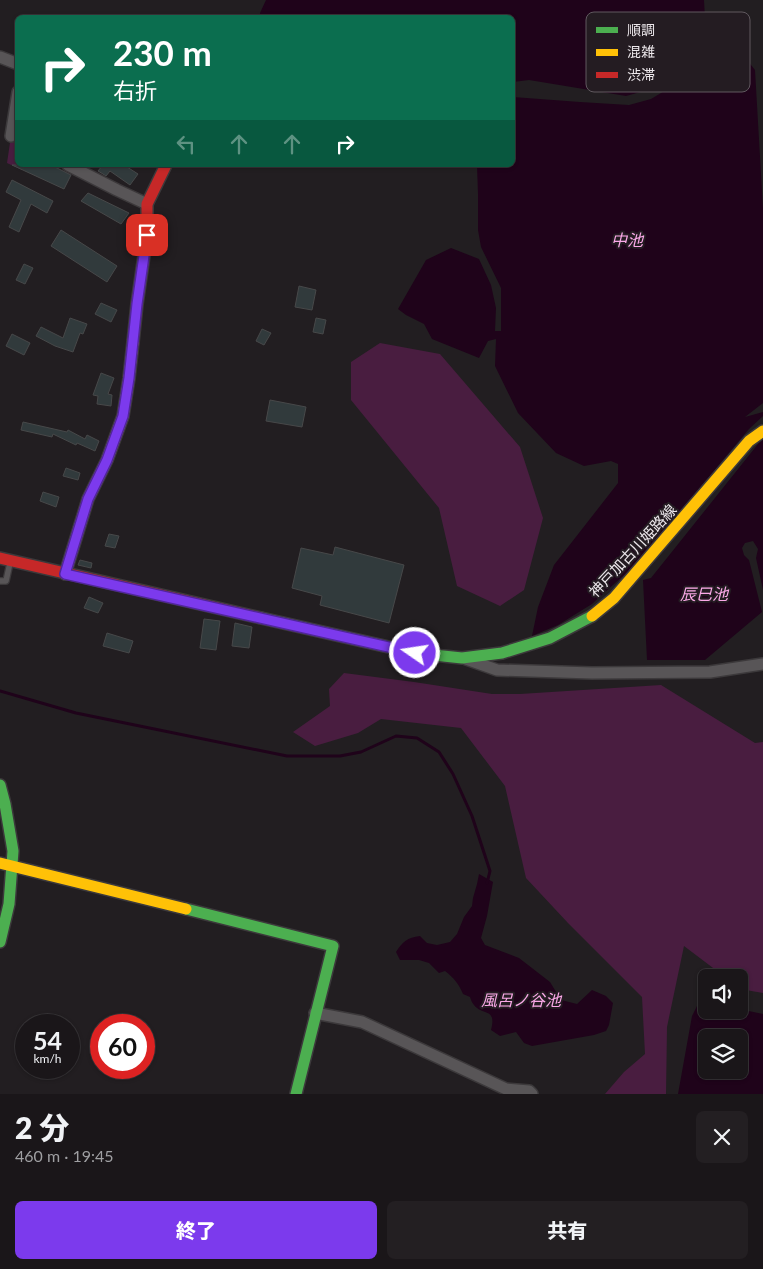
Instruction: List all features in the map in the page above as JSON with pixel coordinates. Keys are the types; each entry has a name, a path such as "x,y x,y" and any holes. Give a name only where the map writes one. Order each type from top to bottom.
{"main road":[{"path":"65,574 88,499 107,460 123,416 147,235 147,204 165,167"},
{"name":"神戸加古川姫路線","path":"5,560 415,653 462,658 502,653 550,638 592,616 614,598 749,441 763,431"},
{"path":"0,784 13,851 9,904 0,942"},
{"path":"0,863 333,946 296,1094"}],"street":[{"path":"0,57 15,63"},
{"path":"10,136 15,108"},
{"path":"72,167 147,204"},
{"path":"462,658 497,670 592,673 710,672 763,664"},
{"path":"315,1013 362,1022 506,1089 529,1091 532,1094"}],"lane":[{"path":"0,581 6,581 5,560"}],"shaded area":[{"path":"11,136 15,138 15,167 7,163"},
{"path":"380,343 440,354 520,447 543,518 524,590 500,606 457,586 439,508 351,400 351,362"},
{"path":"344,673 492,694 661,685 755,743 763,742 763,993 748,990 748,969 714,969 684,946 667,1027 666,1094 605,1094 624,1072 645,1054 642,997 526,878 505,786 461,728 381,719 358,733 315,746 293,732 330,706 329,689"}],"water":[{"path":"266,0 704,0 705,12 586,12 586,89 529,80 515,82 515,15 260,15"},
{"name":"中池","path":"750,64 755,70 763,209 763,403 745,417 763,412 763,416 749,429 634,566 592,604 558,625 532,636 538,607 554,565 618,483 618,464 611,461 584,466 556,453 518,413 495,366 496,339 488,341 479,358 432,339 424,324 398,309 426,260 451,248 479,259 491,285 496,308 495,331 501,331 501,288 481,247 478,230 477,167 515,167 515,97 629,105 651,99 663,92 750,92"},
{"path":"602,92 640,92 626,96"},
{"name":"辰巳池","path":"763,440 763,590 756,558 758,549 753,541 745,543 742,548 744,555 749,560 762,612 705,660 647,660 643,580 651,578"},
{"name":"風呂ノ谷池","path":"479,874 493,882 481,938 485,945 519,958 550,982 561,1000 577,1004 592,990 606,996 613,1003 606,1031 594,1035 532,1046 524,1043 516,1032 500,1036 491,1030 492,1018 490,1015 477,1008 470,997 463,994 456,981 445,971 439,973 429,963 419,960 400,960 396,952 403,943 412,938 420,936 427,943 437,945 450,942 457,934 464,917 472,906"},
{"path":"697,1006 698,1019 748,1019 748,1011 763,1014 763,1094 678,1094 692,1016"}],"building":[{"path":"16,167 55,167 71,175 64,189"},
{"path":"101,167 127,167 138,174 130,185 110,171 106,176 98,171"},
{"path":"12,180 53,201 47,213 31,204 19,232 9,227 21,200 6,192"},
{"path":"88,193 129,213 121,224 81,201"},
{"path":"61,230 117,266 107,282 51,246"},
{"path":"24,264 33,268 25,284 16,280"},
{"path":"299,286 316,290 312,310 295,307"},
{"path":"101,303 117,310 111,322 95,314"},
{"path":"70,318 87,324 83,334 80,333 73,352 55,346 36,336 41,327 63,338"},
{"path":"316,318 326,320 323,334 313,332"},
{"path":"262,329 271,333 264,345 256,341"},
{"path":"12,334 30,343 24,355 6,346"},
{"path":"101,373 114,378 108,394 112,395 111,406 97,404 98,396 93,395"},
{"path":"270,400 306,407 302,427 266,421"},
{"path":"23,422 67,432 68,430 85,439 87,435 99,441 95,451 77,443 76,445 53,434 52,437 21,430"},
{"path":"66,468 80,473 78,480 63,476"},
{"path":"43,492 59,497 56,507 40,501"},
{"path":"109,534 119,536 115,548 105,546"},
{"path":"335,547 404,565 389,623 320,605 322,596 292,588 301,548 333,555"},
{"path":"80,560 92,563 91,568 78,565"},
{"path":"89,597 103,603 98,613 84,608"},
{"path":"204,619 220,621 216,650 200,648"},
{"path":"235,623 252,627 249,648 232,646"},
{"path":"107,633 133,641 129,653 103,646"}],"waterway":[{"path":"0,691 76,713 287,756 340,756 361,752 396,736 417,738 439,752 453,774 472,816 490,871 487,883"}],"traffic: fast":[{"path":"261,618 415,653 462,658 502,653 550,638 592,616"},
{"path":"0,785 13,851 9,904 0,942"},
{"path":"186,909 333,946 296,1094"}],"traffic: slow":[{"path":"65,574 88,499 107,460 123,416 133,342"},
{"path":"592,616 614,598 749,441 763,431"},
{"path":"0,863 186,909"}],"traffic: jam":[{"path":"133,342 147,235 147,204 165,167"},
{"path":"0,558 261,618"}],"route":[{"path":"147,235 123,416 107,460 88,499 65,574 415,653"}]}
